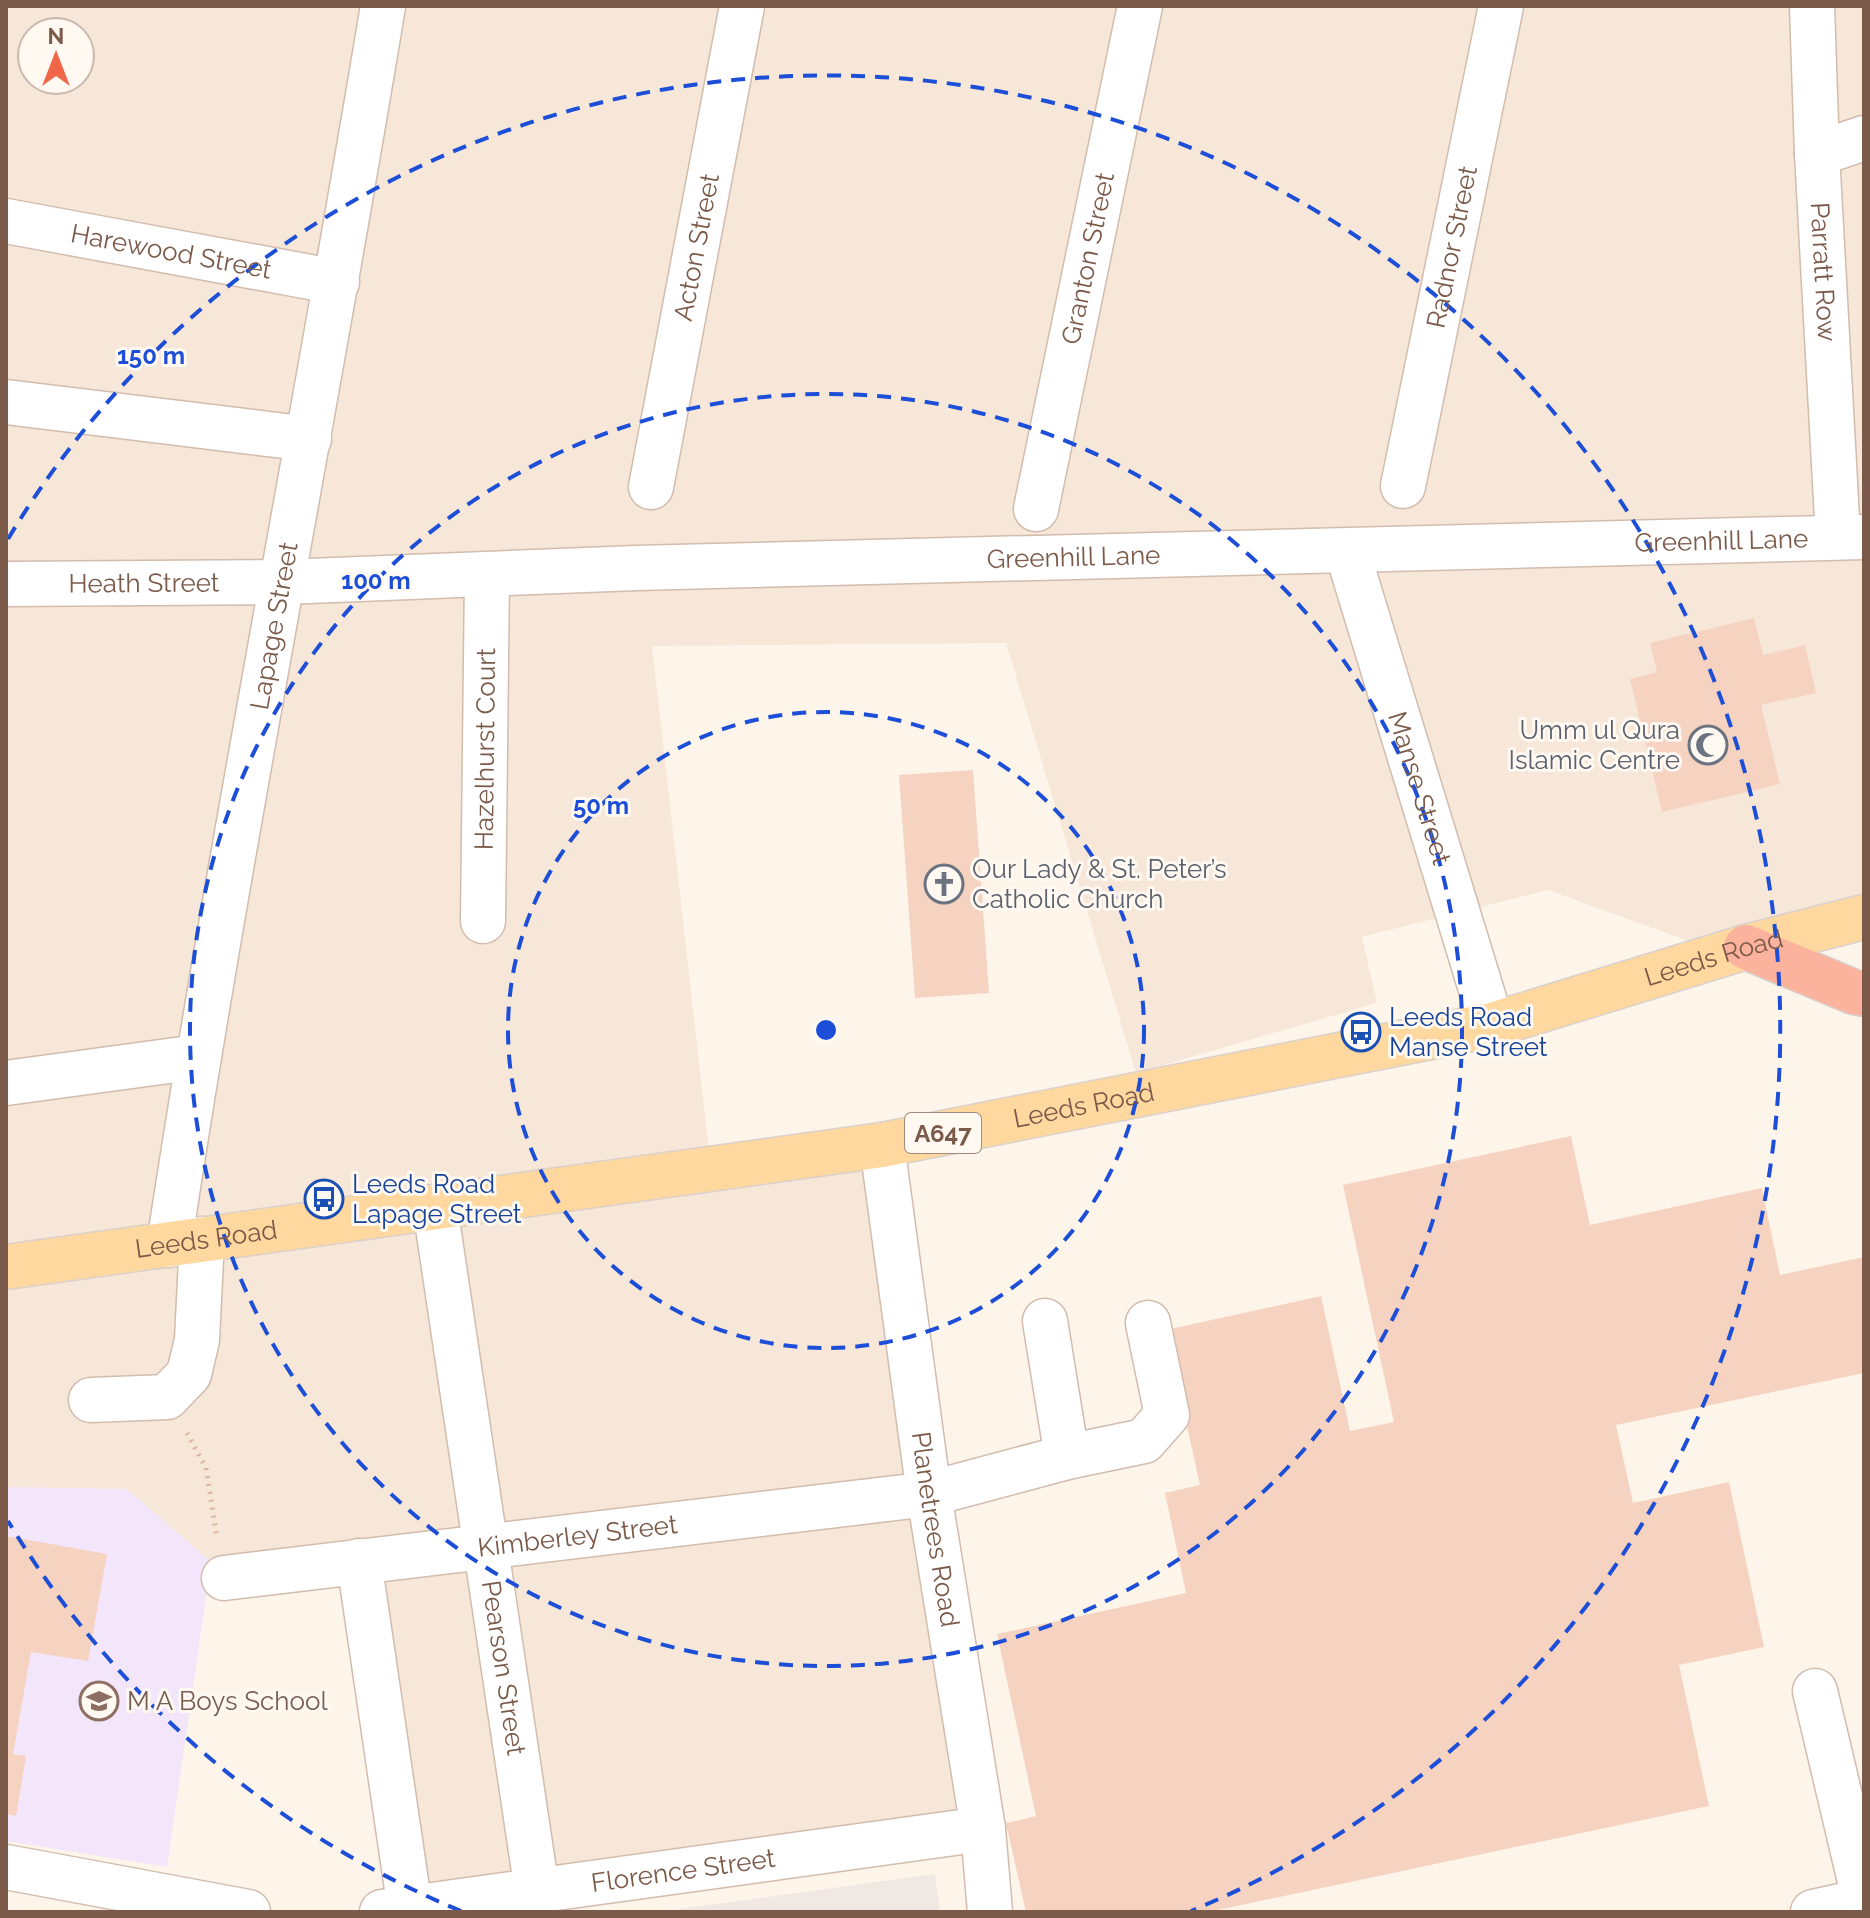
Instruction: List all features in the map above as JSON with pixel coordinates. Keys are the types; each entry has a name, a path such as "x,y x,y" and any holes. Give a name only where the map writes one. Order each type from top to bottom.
{"highway":[{"path":"1746,947 1864,994"}],"main road":[{"name":"Leeds Road","path":"6,1267 882,1145 1492,1025 1746,947 1864,917"}],"street":[{"name":"Lapage Street","path":"167,1397 189,1374 197,1340 186,1242 188,1117 337,282 383,6"},
{"name":"Acton Street","path":"651,487 742,6"},
{"name":"Granton Street","path":"1036,509 1140,6"},
{"name":"Radnor Street","path":"1403,486 1501,6"},
{"name":"Parratt Row","path":"1812,6 1834,538"},
{"path":"1817,154 1864,138"},
{"name":"Harewood Street","path":"6,221 337,282"},
{"path":"6,402 309,439"},
{"name":"Greenhill Lane","path":"284,582 636,568 1834,538"},
{"name":"Manse Street","path":"1347,551 1492,1025"},
{"name":"Hazelhurst Court","path":"483,921 487,575"},
{"name":"Heath Street","path":"6,584 284,582"},
{"path":"6,1083 198,1057"},
{"name":"Planetrees Road","path":"882,1145 929,1494 983,1829 990,1912"},
{"name":"Pearson Street","path":"435,1207 537,1891"},
{"path":"1045,1321 1067,1457"},
{"name":"Kimberley Street","path":"224,1578 929,1494 1067,1457 1144,1441 1167,1415 1148,1323"},
{"path":"91,1400 167,1397"},
{"path":"359,1561 396,1910"},
{"path":"1813,1912 1864,1900 1815,1691"},
{"name":"Florence Street","path":"396,1910 481,1905 537,1891 983,1829"},
{"path":"6,1867 248,1912"}],"path":[{"path":"167,1397 206,1468 224,1578"}],"shaded area":[{"path":"6,6 1864,6 1864,917 1724,954 1548,890 1362,937 1377,1003 1136,1073 1006,643 652,646 711,1169 882,1145 983,1829 410,1909 359,1561 224,1578 6,1531"},
{"name":"M A Boys School","path":"6,1487 127,1489 211,1562 167,1867 6,1841"},
{"path":"935,1874 940,1912 658,1912"}],"building":[{"name":"Umm ul Qura Islamic Centre","path":"1754,618 1763,655 1805,645 1816,693 1761,705 1780,784 1662,812 1630,679 1657,672 1650,643"},
{"name":"Our Lady & St. Peter’s Catholic Church","path":"973,770 989,993 915,998 899,775"},
{"path":"1571,1136 1590,1225 1762,1188 1780,1275 1864,1257 1864,1373 1616,1425 1633,1503 1729,1482 1764,1647 1679,1665 1709,1806 1208,1912 1026,1912 1006,1823 1036,1816 997,1634 1186,1593 1165,1493 1200,1485 1166,1330 1321,1296 1350,1431 1394,1422 1343,1185"},
{"path":"6,1536 107,1554 88,1661 31,1652 13,1754 26,1756 16,1816 6,1814"}],"place":[{"name":"Umm ul Qura Islamic Centre","path":"1708,745"},
{"name":"Our Lady & St. Peter’s Catholic Church","path":"944,884"},
{"name":"Leeds Road Manse Street","path":"1361,1032"},
{"name":"Leeds Road Lapage Street","path":"324,1199"},
{"name":"M A Boys School","path":"99,1701"}]}
